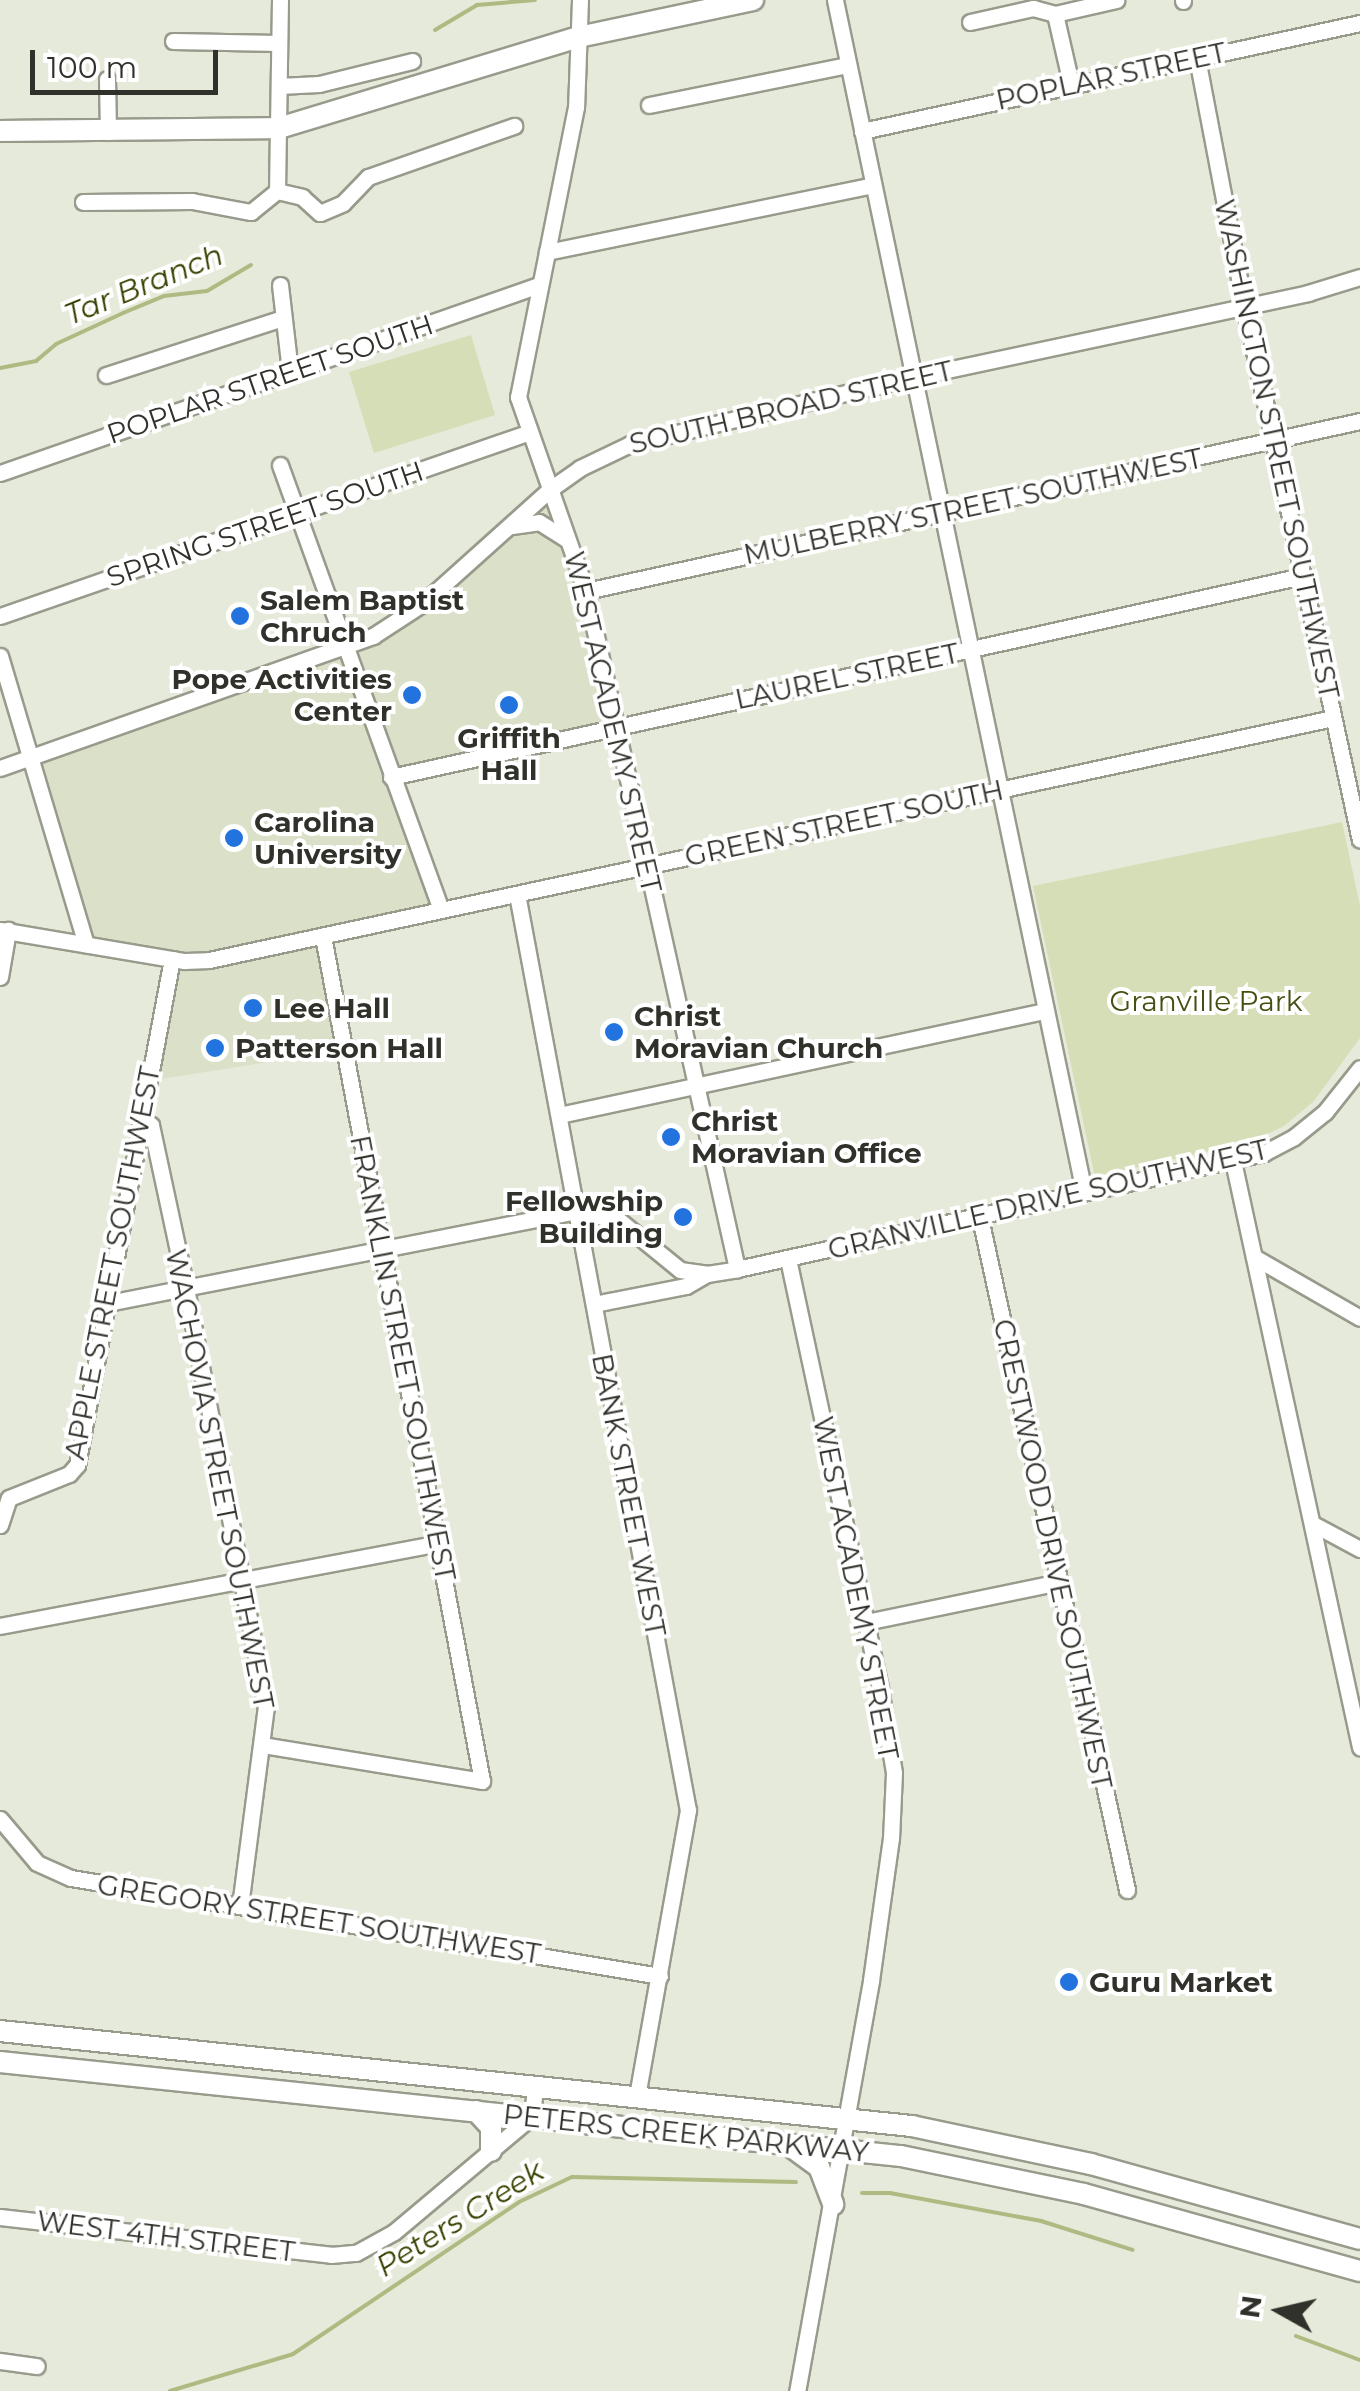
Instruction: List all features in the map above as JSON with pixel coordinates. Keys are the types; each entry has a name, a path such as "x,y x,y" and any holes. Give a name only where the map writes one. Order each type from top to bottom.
{"main road":[{"path":"0,131 279,128 579,37 753,0"},
{"name":"PETERS CREEK PARKWAY","path":"0,2031 848,2118 982,2140 1160,2182 1356,2237"},
{"name":"PETERS CREEK PARKWAY","path":"0,2062 844,2148 1007,2176 1352,2268"},
{"path":"476,2111 490,2127 491,2151"},
{"path":"774,2140 812,2158 827,2182 833,2204"},
{"path":"1152,2212 1160,2182"},
{"path":"1352,2268 1356,2237"}],"street":[{"path":"83,202 192,201 251,212 277,190 280,0"},
{"name":"WEST ACADEMY STREET","path":"580,0 576,107 518,381 530,432 586,591 736,1270"},
{"path":"834,0 1084,1192"},
{"path":"970,22 1033,8 1055,14 1116,0"},
{"path":"1055,14 1071,84"},
{"name":"POPLAR STREET","path":"862,130 1360,23"},
{"path":"173,41 280,43"},
{"name":"WASHINGTON STREET SOUTHWEST","path":"1197,58 1244,305 1360,840"},
{"path":"279,86 319,84 412,61"},
{"path":"648,105 848,65"},
{"path":"108,80 108,132"},
{"path":"277,190 302,197 320,212 343,203 368,178 514,126"},
{"path":"546,252 872,185"},
{"name":"SOUTH BROAD STREET","path":"0,768 343,649 404,618 549,490 611,451 662,433 1308,294 1360,277"},
{"name":"POPLAR STREET SOUTH","path":"0,474 539,285"},
{"path":"280,286 290,372"},
{"path":"106,376 283,318"},
{"name":"MULBERRY STREET SOUTHWEST","path":"586,591 1360,420"},
{"name":"SPRING STREET SOUTH","path":"0,616 530,432"},
{"path":"280,465 294,514 441,910"},
{"path":"508,526 539,522 557,529 571,542"},
{"name":"LAUREL STREET","path":"391,778 1302,576"},
{"path":"0,656 86,944"},
{"name":"GREEN STREET SOUTH","path":"4,930 172,958 209,960 1333,718"},
{"name":"BANK STREET WEST","path":"517,894 688,1810 638,2096"},
{"path":"0,977 4,930"},
{"name":"FRANKLIN STREET SOUTHWEST","path":"263,1745 482,1781 322,936"},
{"name":"APPLE STREET SOUTHWEST","path":"0,1526 4,1493 68,1474 77,1465 172,958"},
{"path":"559,1115 1045,1010"},
{"name":"GRANVILLE DRIVE SOUTHWEST","path":"594,1304 686,1286 707,1274 980,1218 1264,1153 1294,1137 1354,1089 1360,1068"},
{"name":"WACHOVIA STREET SOUTHWEST","path":"142,1120 151,1126 186,1288 266,1706 240,1905"},
{"path":"1233,1162 1360,1747"},
{"path":"108,1303 384,1252 576,1211 620,1221 680,1270 707,1274"},
{"name":"CRESTWOOD DRIVE SOUTHWEST","path":"980,1218 1128,1890"},
{"path":"1254,1257 1360,1318"},
{"name":"WEST ACADEMY STREET","path":"788,1259 893,1756 894,1794 878,1936 844,2148 797,2391"},
{"path":"1314,1525 1360,1549"},
{"path":"0,1626 438,1543"},
{"path":"866,1622 1060,1582"},
{"name":"GREGORY STREET SOUTHWEST","path":"0,1819 28,1855 60,1874 660,1976"},
{"path":"491,2151 532,2116 535,2086"},
{"name":"WEST 4TH STREET","path":"0,2217 332,2255 356,2253 382,2241 491,2151"},
{"path":"0,2361 36,2366"}],"shaded area":[{"name":"Carolina University","path":"549,490 618,727 392,777 441,910 323,936 344,1050 149,1081 172,959 86,944 29,758 343,649 377,645 410,623 404,618"}],"green space":[{"path":"471,335 495,415 374,453 349,372"},
{"name":"Granville Park","path":"1342,822 1360,906 1360,1038 1314,1101 1284,1126 1251,1142 1095,1177 1033,886"}],"waterway":[{"name":"Tar Branch","path":"435,30 477,5 535,0"},
{"name":"Tar Branch","path":"0,368 36,361 56,344 164,296 207,291 251,265"},
{"name":"Peters Creek","path":"170,2391 293,2354 519,2202 572,2177 796,2182"},
{"name":"Peters Creek","path":"862,2193 890,2193 1041,2221 1133,2250"},
{"name":"Peters Creek","path":"1296,2336 1360,2360"}],"place":[{"name":"Salem Baptist Chruch","path":"240,616"},
{"name":"Pope Activities Center","path":"412,695"},
{"name":"Griffith Hall","path":"509,705"},
{"name":"Carolina University","path":"234,838"},
{"name":"Lee Hall","path":"253,1008"},
{"name":"Christ Moravian Church","path":"614,1032"},
{"name":"Patterson Hall","path":"215,1048"},
{"name":"Christ Moravian Office","path":"671,1137"},
{"name":"Fellowship Building","path":"683,1217"},
{"name":"Guru Market","path":"1069,1982"}]}
